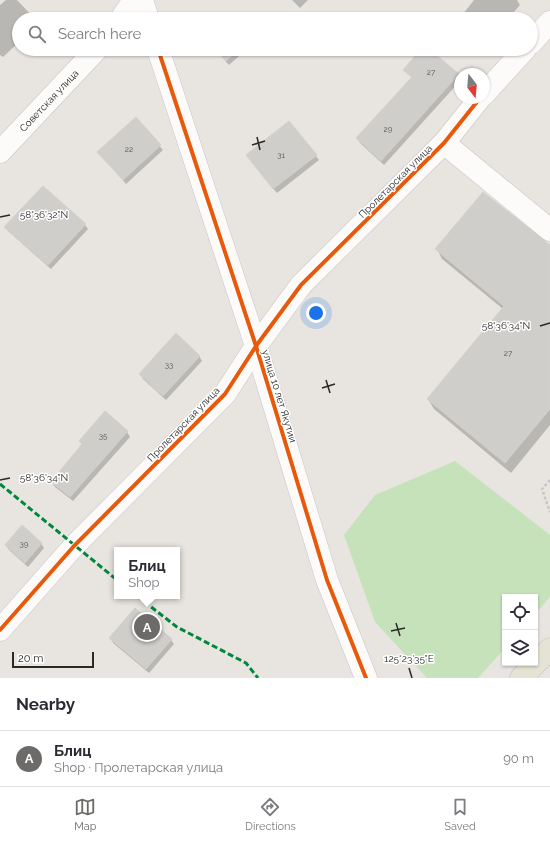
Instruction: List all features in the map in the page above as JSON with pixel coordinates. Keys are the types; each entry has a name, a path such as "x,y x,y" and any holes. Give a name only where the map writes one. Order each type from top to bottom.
{"main road":[{"path":"521,678 550,648"}],"street":[{"path":"126,12 134,0"},
{"path":"142,0 146,12"},
{"path":"538,35 550,22"},
{"name":"Советская улица","path":"0,152 90,56"},
{"name":"улица 10 лет Якутии","path":"160,56 256,346 327,580 366,678"},
{"path":"490,87 519,56"},
{"name":"Пролетарская улица","path":"0,630 74,546 224,394 256,346 301,284 444,143 475,104"},
{"path":"444,143 550,230"}],"path":[{"path":"550,480 542,489 550,512"}],"green space":[{"path":"455,461 550,535 550,597 538,611 538,594 502,594 502,651 478,678 427,678 375,622 344,535 375,495"}],"building":[{"path":"221,56 231,56 226,61"},
{"path":"415,56 437,56 454,70 454,80 381,161 356,138 412,77 403,70"},
{"path":"136,117 161,145 123,180 97,152"},
{"path":"289,121 317,155 273,189 246,155"},
{"path":"43,186 86,224 48,265 4,227"},
{"path":"483,192 550,245 550,409 505,463 427,399 504,306 435,249"},
{"path":"176,333 200,356 163,396 139,374"},
{"path":"105,411 128,431 70,497 51,482 82,444 79,441"},
{"path":"22,525 42,543 25,563 5,545"},
{"path":"135,608 172,639 146,669 109,638"}],"marked path":[{"path":"0,484 114,578"},
{"path":"141,599 177,627 246,663 258,678"}],"cycle path":[{"path":"160,56 256,346 327,580 366,678"},
{"path":"0,630 74,546 225,394 256,346 301,285 444,143 475,104"}],"place":[{"name":"Блиц","path":"147,627"}]}
